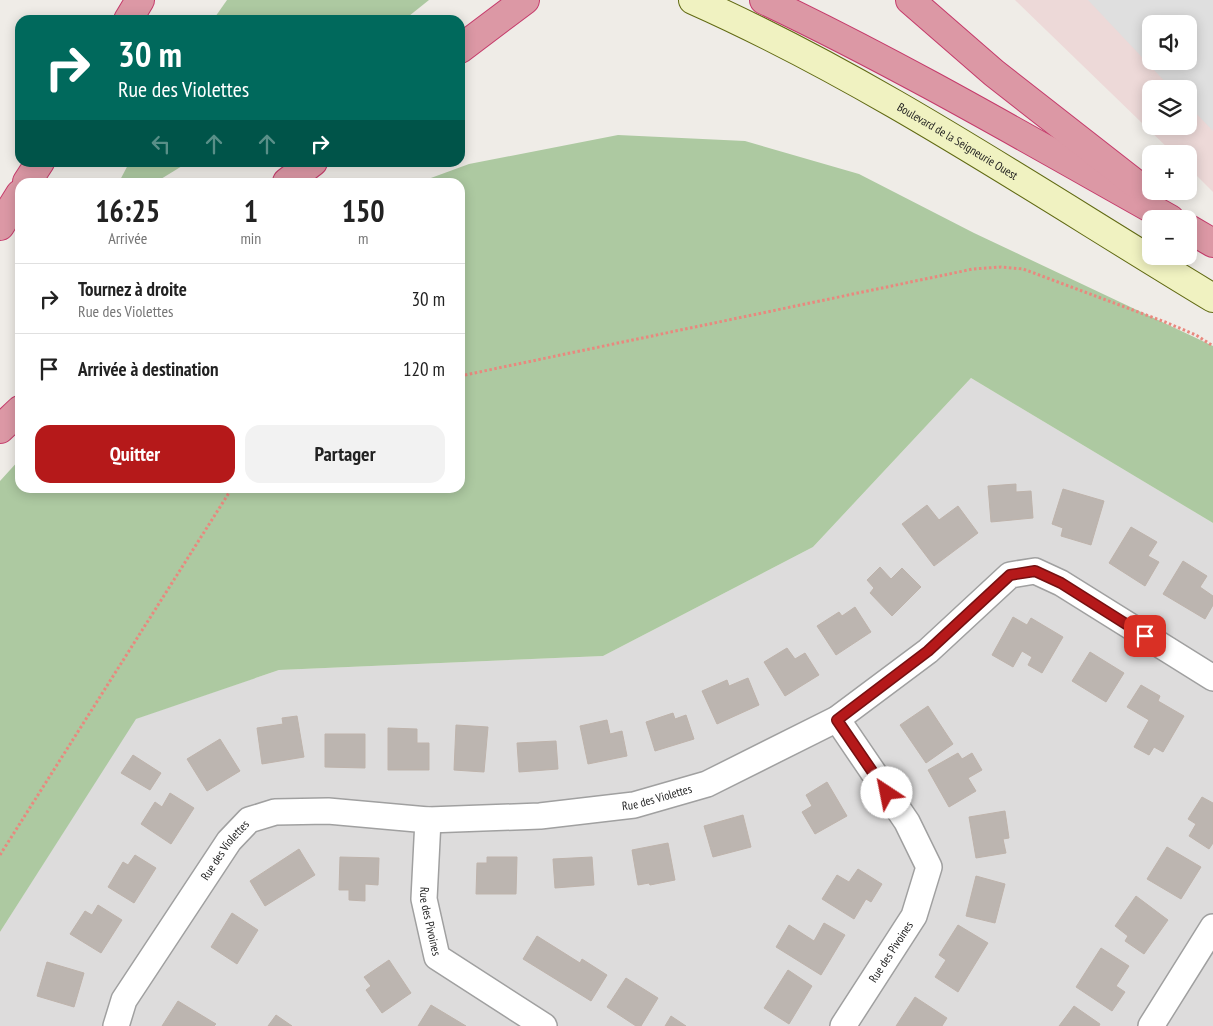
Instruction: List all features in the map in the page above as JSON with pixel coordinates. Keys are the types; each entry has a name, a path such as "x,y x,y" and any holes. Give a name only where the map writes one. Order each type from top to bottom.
{"highway":[{"path":"131,15 140,0"},
{"path":"465,45 525,0"},
{"path":"764,0 928,84 1154,210"},
{"path":"910,0 994,74 1168,210"},
{"path":"30,178 37,167"},
{"path":"291,178 306,167"},
{"path":"0,226 15,202"},
{"path":"0,429 15,415"}],"main road":[{"name":"Boulevard de la Seigneurie Ouest","path":"693,0 743,23 857,82 925,121 1213,298"}],"street":[{"name":"Rue des Violettes","path":"116,1026 124,1000 229,841 249,820 275,812 328,811 428,820 540,816 634,805 707,784 837,720 928,651 1010,575 1035,571 1061,583 1213,678"},
{"name":"Rue des Pivoines","path":"837,720 907,822 929,867 914,916 843,1026"},
{"name":"Rue des Pivoines","path":"428,820 424,899 437,957 544,1026"},
{"path":"1151,1026 1213,927"}],"path":[{"path":"465,375 973,269 1001,267 1023,269 1058,282 1165,322 1196,335 1213,346"},
{"path":"0,855 229,493"}],"shaded area":[{"path":"1015,0 1213,0 1213,192 1197,176 1197,145 1165,145 1154,135 1197,135 1197,80 1142,80 1142,123"},
{"path":"1088,0 1213,0 1213,131 1197,114 1197,80 1164,80 1154,70 1197,70 1197,15 1142,15 1142,57"},
{"path":"971,378 1213,523 1213,1026 0,1026 0,932 135,719 279,670 603,656 813,547"}],"green space":[{"path":"227,0 429,0 410,15 216,15"},
{"path":"618,135 745,141 859,174 974,233 1213,346 1213,523 971,378 813,547 603,656 279,670 136,719 0,932 0,481 15,464 15,493 465,493 465,178 431,178 469,164"},
{"path":"127,167 180,167 163,178 121,178"}],"building":[{"path":"1016,484 1016,492 1031,491 1033,518 991,522 988,486"},
{"path":"1063,489 1104,501 1091,545 1061,536 1063,528 1052,524"},
{"path":"927,505 939,520 958,506 978,533 934,566 902,524"},
{"path":"1131,527 1157,542 1148,556 1159,562 1145,586 1109,563"},
{"path":"1183,561 1207,576 1200,587 1213,596 1213,605 1205,619 1163,594"},
{"path":"880,567 891,579 902,568 921,587 892,616 870,593 874,588 867,580"},
{"path":"855,607 871,632 836,655 817,626 839,612 842,616"},
{"path":"1013,617 1027,625 1031,618 1063,637 1042,673 1028,665 1032,657 1022,651 1013,667 992,655"},
{"path":"787,648 795,659 805,653 819,675 785,696 764,662"},
{"path":"1090,652 1124,673 1106,702 1072,681"},
{"path":"748,678 759,705 717,724 702,691 727,680 729,686"},
{"path":"1141,685 1160,696 1158,701 1184,716 1163,752 1154,747 1149,755 1134,747 1149,720 1127,707"},
{"path":"928,706 953,744 926,763 900,725"},
{"path":"673,713 675,719 686,715 694,739 655,751 646,722"},
{"path":"297,716 304,757 262,764 257,728 283,724 282,718"},
{"path":"607,720 610,734 622,731 627,756 588,764 580,726"},
{"path":"456,725 488,727 484,772 454,770"},
{"path":"388,728 417,729 417,743 429,743 429,770 388,770"},
{"path":"325,734 365,734 365,768 325,767"},
{"path":"220,739 240,771 207,791 187,759"},
{"path":"556,741 558,769 519,772 517,743"},
{"path":"958,753 962,759 972,753 982,770 968,778 976,791 949,807 928,770"},
{"path":"133,755 161,773 150,790 121,773"},
{"path":"827,782 847,816 815,834 802,812 812,806 806,795"},
{"path":"170,793 194,808 171,844 141,824 155,802 162,807"},
{"path":"1202,797 1213,803 1213,843 1209,849 1189,836 1196,824 1188,819"},
{"path":"1005,811 1009,838 1003,839 1006,853 976,858 969,817"},
{"path":"743,815 751,847 713,857 704,826"},
{"path":"668,843 675,880 650,885 649,883 638,885 632,850"},
{"path":"1167,847 1201,867 1181,899 1147,879"},
{"path":"299,849 315,875 265,906 250,881"},
{"path":"135,855 156,868 134,903 108,887 123,862 128,865"},
{"path":"340,857 379,858 378,885 365,884 365,901 349,900 349,890 339,890"},
{"path":"487,857 517,857 516,894 476,894 477,863 487,863"},
{"path":"592,857 594,885 555,888 553,859"},
{"path":"858,869 882,884 871,902 866,899 854,919 822,899 837,875 849,882"},
{"path":"976,876 1005,884 995,923 966,916"},
{"path":"1136,896 1168,920 1144,954 1125,941 1128,936 1115,926"},
{"path":"98,905 122,920 101,953 70,934 85,911 92,915"},
{"path":"232,913 258,930 237,964 211,947"},
{"path":"824,923 845,935 821,975 776,947 789,925 814,941"},
{"path":"958,925 988,943 958,992 935,977 946,960 939,955"},
{"path":"537,936 580,963 582,959 607,975 591,1001 523,959"},
{"path":"1101,948 1129,966 1116,986 1125,992 1112,1011 1076,987"},
{"path":"389,960 411,993 382,1013 366,990 371,986 364,977"},
{"path":"47,962 84,973 74,1007 37,996"},
{"path":"788,970 812,986 789,1024 764,1008"},
{"path":"626,978 658,998 641,1026 636,1026 607,1007"},
{"path":"915,997 947,1018 942,1026 896,1026"},
{"path":"178,1001 216,1024 214,1026 162,1026"},
{"path":"431,1005 466,1026 418,1026"},
{"path":"1074,1006 1100,1024 1099,1026 1059,1026"},
{"path":"276,1015 292,1026 268,1026"},
{"path":"671,1016 686,1026 665,1026"}],"route":[{"path":"887,793 837,720 928,651 1010,575 1035,571 1061,583 1145,636"}]}
